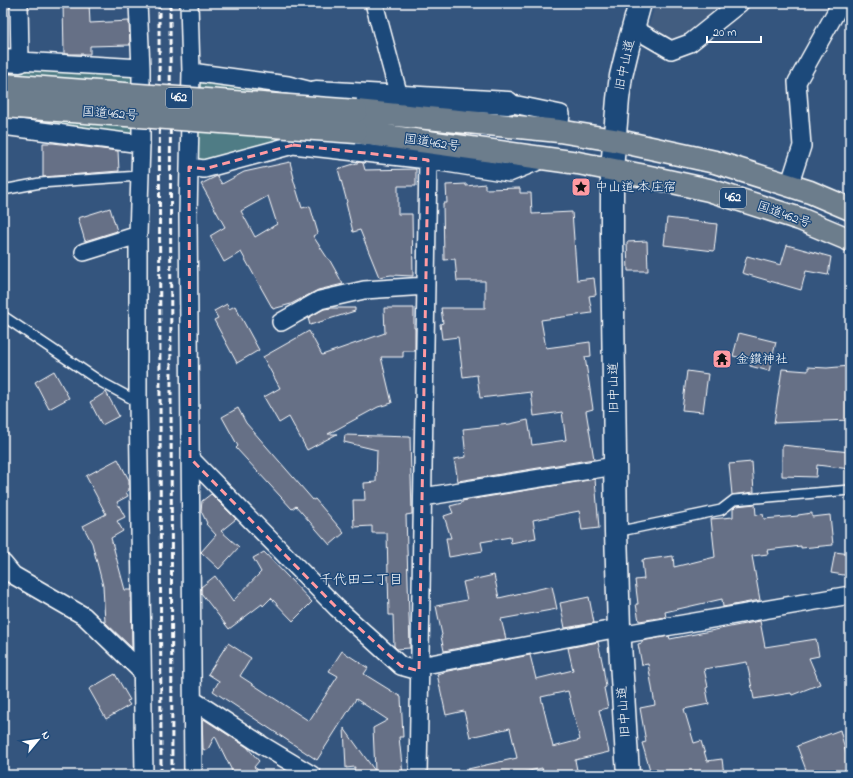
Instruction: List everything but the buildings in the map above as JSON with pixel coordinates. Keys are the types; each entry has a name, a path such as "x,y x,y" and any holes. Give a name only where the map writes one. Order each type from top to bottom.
{"highway":[{"name":"国道462号","path":"3,85 356,111 559,131 614,140 715,162 810,192 850,209"},
{"name":"国道462号","path":"3,106 356,132 547,158 612,169 709,190 800,219 850,240"}],"main road":[{"name":"旧中山道","path":"628,775 619,632 616,532 612,169 622,76 640,3"},
{"path":"316,92 508,103"}],"street":[{"path":"19,3 12,61 141,68"},
{"path":"138,3 141,68 141,144 138,235 138,402 144,775"},
{"path":"189,3 191,72 188,215 193,775"},
{"path":"374,3 399,96"},
{"path":"633,28 672,50 690,43 740,3"},
{"path":"789,186 802,146 797,82 841,3 850,6"},
{"path":"191,72 288,85 316,92"},
{"path":"508,103 561,114 559,131"},
{"path":"3,126 141,144"},
{"path":"189,167 204,169 293,145 428,160 509,173 547,158"},
{"path":"418,775 428,160"},
{"path":"84,252 138,235"},
{"path":"281,322 320,300 364,290 426,286"},
{"path":"190,458 337,608 401,666 420,668 619,632 850,595"},
{"path":"423,497 615,466"},
{"path":"3,563 13,575 84,616 142,672"},
{"path":"193,700 312,775"}],"lane":[{"path":"3,190 40,183 139,176"},
{"path":"3,316 101,382 138,402"},
{"path":"616,532 720,510 734,500 850,490"}],"highlighted area":[{"path":"293,145 428,160 419,671 401,666 337,608 190,458 189,167 204,169"}],"shaded area":[{"path":"656,3 740,3 679,41 673,42 647,32"}],"green space":[{"path":"3,67 133,76 132,139 3,123"},
{"path":"196,81 288,90 300,96 338,143 210,164 198,158"}],"railway":[{"path":"159,3 161,775"},
{"path":"170,3 172,775"}],"place":[{"name":"中山道 本庄宿","path":"581,187"},
{"name":"金鑚神社","path":"722,359"}],"district":[{"name":"千代田二丁目","path":"361,580"}]}
